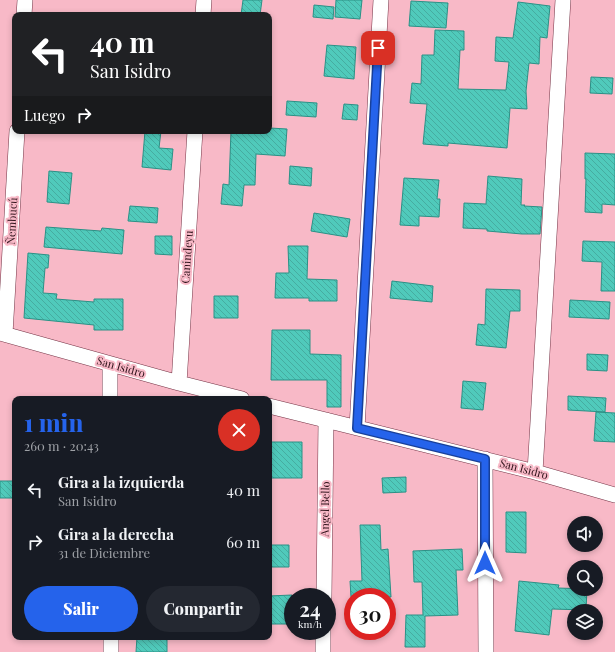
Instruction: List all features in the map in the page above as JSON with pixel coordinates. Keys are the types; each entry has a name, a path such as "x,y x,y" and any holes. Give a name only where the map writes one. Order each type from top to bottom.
{"street":[{"path":"24,0 24,12"},
{"path":"203,12 204,0"},
{"path":"357,428 381,0"},
{"path":"536,472 563,0"},
{"name":"Ñembucú","path":"3,334 17,134"},
{"name":"Canindeyu","path":"179,383 195,134"},
{"name":"San Isidro","path":"3,334 230,396"},
{"path":"110,364 110,396"},
{"name":"San Isidro","path":"272,407 536,472 615,495"},
{"name":"Angel Bello","path":"324,588 326,420"},
{"path":"485,459 486,652"},
{"path":"111,640 111,652"},
{"path":"323,640 323,652"}],"building":[{"path":"243,0 262,0 260,12 241,12"},
{"path":"336,0 362,0 360,19 335,17"},
{"path":"411,1 448,3 446,28 409,26"},
{"path":"518,2 550,6 547,38 540,37 539,64 529,63 526,91 527,109 510,108 507,148 448,143 448,146 423,144 427,104 410,103 412,83 421,84 422,55 434,55 435,30 464,31 464,50 460,50 458,89 506,90 509,62 495,61 496,37 513,38"},
{"path":"314,5 334,7 333,19 313,17"},
{"path":"327,45 356,47 354,79 324,76"},
{"path":"591,77 613,78 612,94 590,93"},
{"path":"287,101 317,103 316,117 286,115"},
{"path":"344,104 358,105 357,120 342,119"},
{"path":"272,128 287,129 285,156 256,154 255,185 244,185 242,206 221,204 223,184 229,185 231,134 272,134"},
{"path":"145,134 161,134 159,148 173,149 171,170 142,167"},
{"path":"585,153 615,154 615,205 602,204 602,213 585,212"},
{"path":"290,166 312,168 311,186 289,184"},
{"path":"49,171 72,173 69,204 47,202"},
{"path":"488,176 522,179 521,205 542,207 540,234 522,234 487,231 487,229 463,228 464,203 486,204"},
{"path":"404,178 439,180 437,199 440,199 439,217 419,216 419,226 400,225"},
{"path":"130,206 158,208 157,223 128,221"},
{"path":"314,213 350,219 347,237 311,231"},
{"path":"46,227 101,231 102,228 124,230 122,254 44,247"},
{"path":"155,236 172,236 172,255 155,254"},
{"path":"583,241 615,242 615,291 601,291 602,262 582,261"},
{"path":"288,246 308,246 307,279 337,280 337,301 309,301 309,298 275,298 276,273 289,273"},
{"path":"28,253 49,255 48,268 45,268 43,293 57,294 56,299 94,302 94,299 123,299 123,330 94,330 94,325 24,318"},
{"path":"392,281 433,286 432,302 390,298"},
{"path":"486,289 520,290 520,311 510,311 506,348 476,345 478,324 485,325"},
{"path":"214,296 238,296 238,318 214,318"},
{"path":"570,300 610,302 609,319 569,317"},
{"path":"272,330 310,330 310,354 341,355 341,407 327,407 327,380 271,380"},
{"path":"587,354 608,355 607,371 587,370"},
{"path":"463,381 486,383 483,410 461,408"},
{"path":"568,396 606,398 605,412 568,410"},
{"path":"596,412 615,413 615,442 594,441"},
{"path":"272,442 302,442 302,478 272,478"},
{"path":"406,477 406,492 383,493 382,478"},
{"path":"0,481 12,481 12,498 0,498"},
{"path":"506,512 526,512 526,553 506,552"},
{"path":"360,525 380,525 381,550 388,549 390,588 350,588 350,581 362,581"},
{"path":"272,545 289,545 289,567 272,567"},
{"path":"462,549 463,570 456,570 458,615 425,616 425,647 405,647 406,615 423,615 422,582 414,582 413,551"},
{"path":"519,581 559,585 558,588 567,588 567,596 587,596 586,604 567,604 567,609 552,609 549,635 515,631"},
{"path":"284,595 284,624 272,624 272,596"},
{"path":"137,640 167,640 167,652 136,652"}],"route":[{"path":"378,48 357,428 485,459 485,563"}]}
